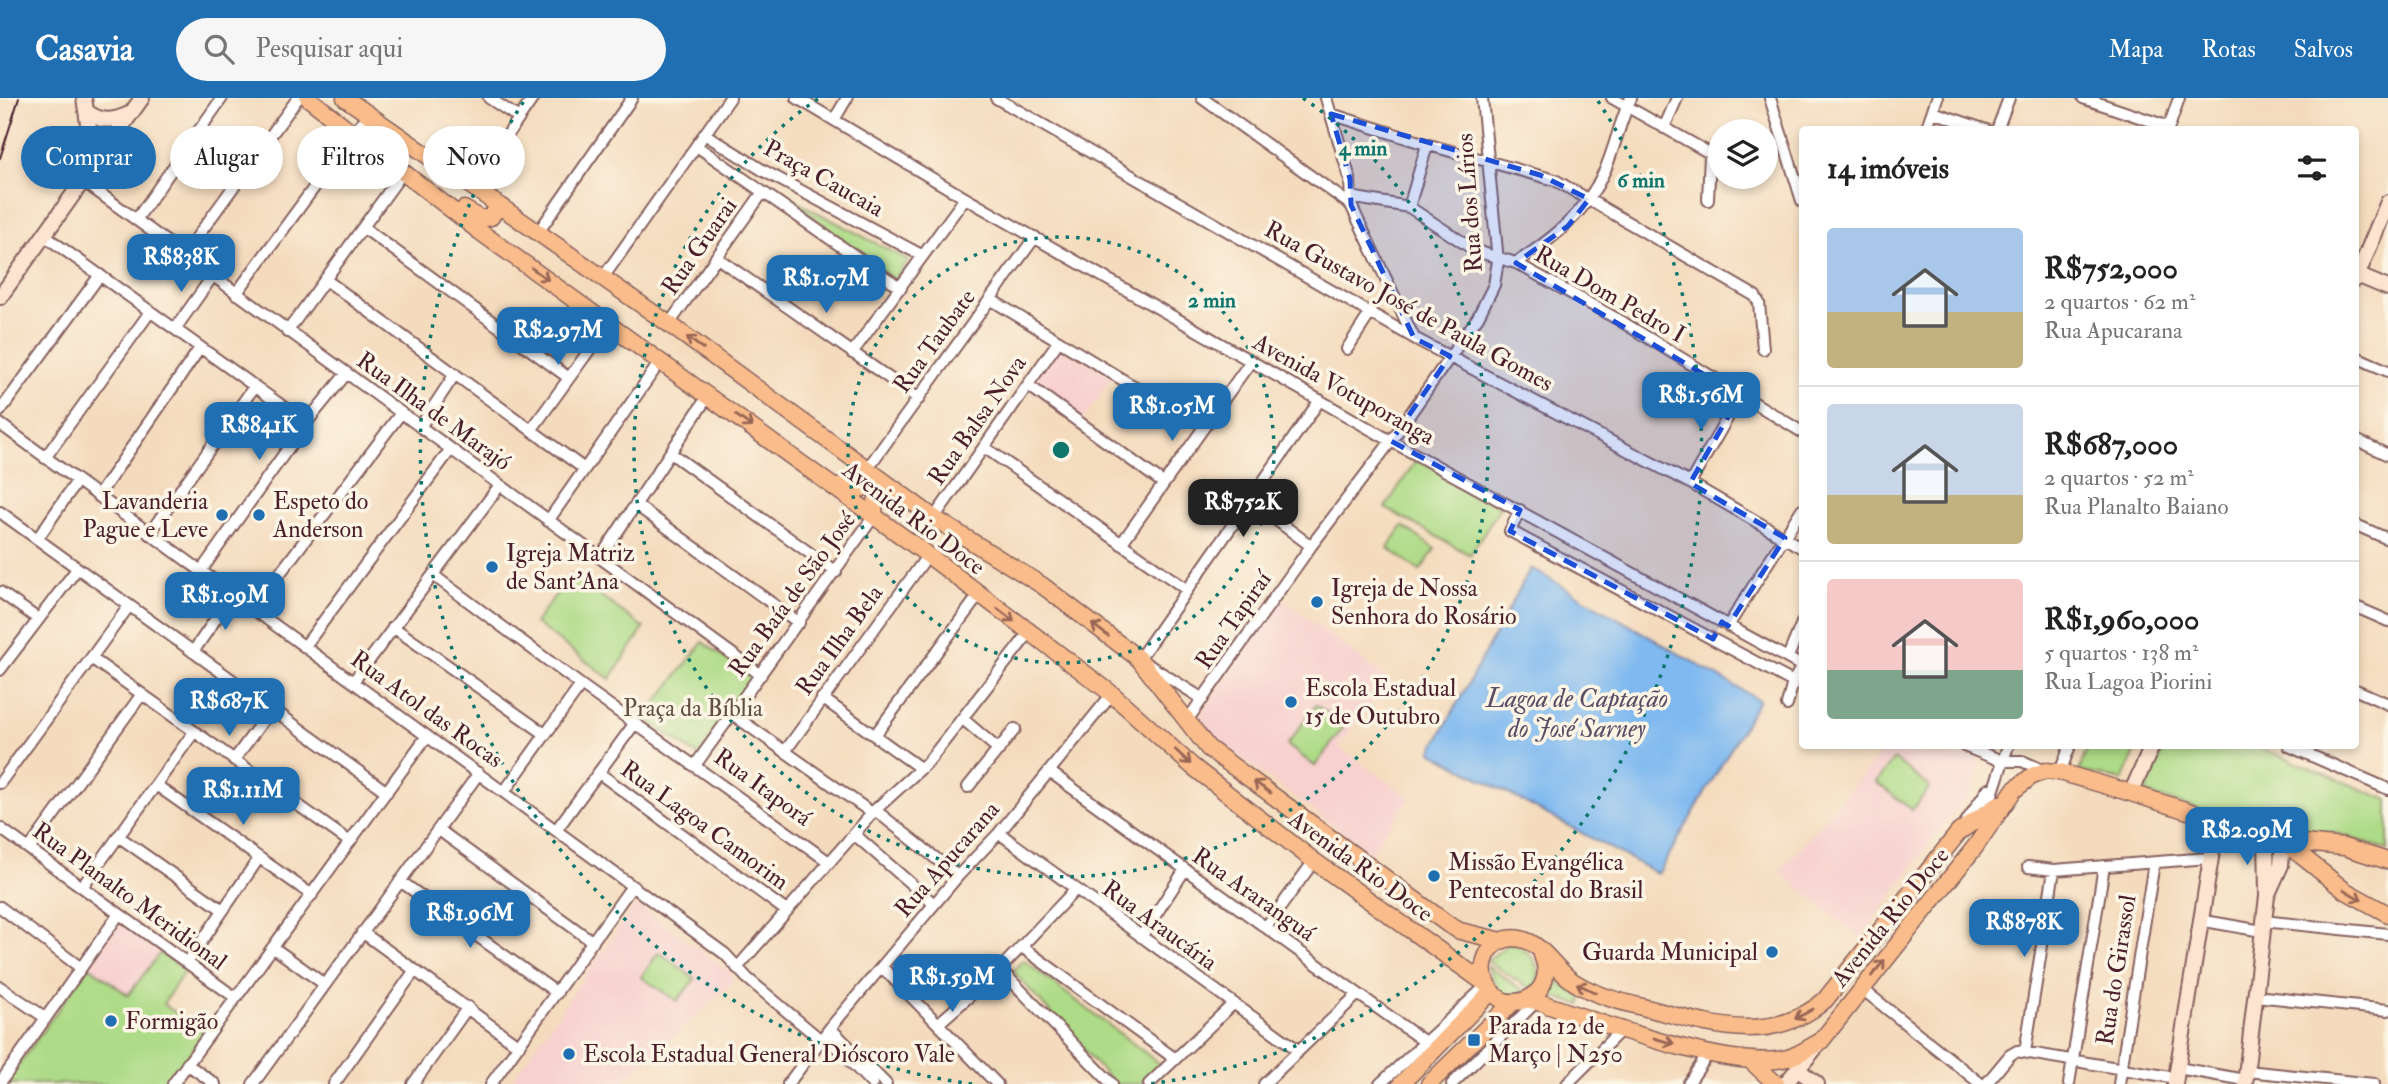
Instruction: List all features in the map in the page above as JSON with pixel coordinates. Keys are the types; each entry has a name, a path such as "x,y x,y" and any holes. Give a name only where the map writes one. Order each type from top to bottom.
{"main road":[{"name":"Avenida Rio Doce","path":"308,98 343,126"},
{"name":"Avenida Rio Doce","path":"347,99 423,154"},
{"name":"Avenida Rio Doce","path":"409,177 928,555 1112,694 1192,765 1314,861 1488,987 1526,1001 1709,1053 1751,1061 1789,1058 1821,1041 1975,847 2009,797 2022,783 2053,772"},
{"path":"409,177 428,182 482,219 491,217 497,207"},
{"name":"Avenida Rio Doce","path":"472,189 669,324 933,520 1043,586 1139,659 1208,748 1449,925 1460,931 1502,941 1525,940 1572,981 1588,991 1721,1028 1756,1029 1790,1022 1810,1013 1825,1000 1959,832 2009,797"},
{"path":"503,248 504,233 509,227 517,226 579,269 598,276"},
{"path":"780,448 800,454 851,492 866,485 867,469"},
{"path":"874,516 877,498 891,492 933,520"},
{"path":"2053,772 2131,793 2283,841 2344,847 2388,861"},
{"path":"2283,841 2344,890 2388,914"},
{"path":"1401,1084 1430,1045 1488,987 1484,961 1489,951 1502,941"},
{"path":"1429,1084 1536,995 1545,980 1542,955"},
{"path":"1751,1061 1776,1084"}],"street":[{"path":"136,220 222,98"},
{"path":"184,255 298,98"},
{"path":"489,98 519,118"},
{"path":"514,126 533,98"},
{"path":"537,234 632,98"},
{"path":"598,276 698,146 730,98"},
{"name":"Avenida Votuporanga","path":"797,98 965,198 1391,441 1799,664"},
{"path":"834,120 847,98"},
{"name":"Rua Gustavo José de Paula Gomes","path":"996,98 1413,338 1690,483 1799,546"},
{"path":"1016,110 1022,98"},
{"name":"Rua Dom Pedro I","path":"1202,98 1350,201 1409,207 1476,251 1498,261 1516,264 1619,320 1740,397 1799,430"},
{"name":"Rua dos Lírios","path":"1391,441 1478,317 1494,285 1498,261 1482,98"},
{"path":"1612,98 1629,102 1664,128 1708,153"},
{"path":"1664,128 1677,98"},
{"path":"1770,98 1799,191"},
{"path":"1928,126 1937,98"},
{"path":"1998,126 2009,98"},
{"path":"2083,98 2162,126"},
{"path":"2169,126 2179,98"},
{"path":"1516,264 1568,226 1589,199 1605,171 1629,102"},
{"path":"1329,103 1337,144 1350,179 1350,201 1413,338"},
{"path":"1329,103 1427,145 1540,175 1589,199 1749,292 1759,303 1763,349"},
{"path":"86,105 99,119 111,120 136,104"},
{"path":"121,126 136,104"},
{"path":"86,105 88,126"},
{"path":"1933,112 1974,126"},
{"path":"359,126 368,114"},
{"name":"Praça Caucaia","path":"706,135 764,171 923,256"},
{"path":"1409,207 1427,145"},
{"name":"Praça Caucaia","path":"698,146 901,288"},
{"path":"763,192 764,171"},
{"path":"763,192 780,179"},
{"path":"0,297 77,189"},
{"name":"Rua Ilha de Marajó","path":"94,189 761,675"},
{"path":"236,294 313,189"},
{"path":"287,332 364,228 398,189"},
{"path":"1708,200 1710,189"},
{"name":"Rua Guarai","path":"669,324 763,192"},
{"path":"852,353 965,198"},
{"path":"2359,270 2387,205"},
{"path":"364,228 569,378"},
{"path":"45,236 306,423"},
{"name":"Rua Taubate","path":"867,469 1035,237"},
{"path":"716,257 919,399"},
{"path":"0,411 100,275"},
{"path":"175,329 212,277"},
{"path":"2359,278 2388,288"},
{"path":"326,280 583,468"},
{"path":"990,299 1058,342 1206,424"},
{"path":"45,458 150,312"},
{"path":"1347,349 1371,312"},
{"path":"532,429 609,323"},
{"name":"Rua Balsa Nova","path":"933,520 1058,342"},
{"path":"98,496 201,348"},
{"path":"2359,358 2388,371"},
{"path":"1121,544 1251,361"},
{"path":"548,521 660,362"},
{"path":"201,571 306,423 346,374"},
{"path":"420,427 455,374"},
{"path":"1028,385 1163,483"},
{"path":"149,534 254,387"},
{"path":"600,558 672,454 708,396"},
{"path":"1690,483 1740,397"},
{"path":"1139,659 1320,400"},
{"path":"253,609 401,413"},
{"name":"Rua Atol das Rocas","path":"0,424 557,829 725,954 737,968 825,1034"},
{"name":"Rua Tapiraí","path":"1186,722 1311,546 1391,441"},
{"path":"2359,441 2388,455"},
{"path":"984,447 1186,589"},
{"path":"305,646 451,449"},
{"path":"672,454 836,572"},
{"path":"38,538 77,481"},
{"path":"354,682 499,485"},
{"path":"1251,501 1311,546"},
{"path":"636,505 799,623"},
{"path":"1520,510 1510,531 1793,682"},
{"path":"0,512 387,792"},
{"path":"1713,639 1799,514"},
{"name":"Rua Baía de São José","path":"696,764 874,516"},
{"path":"2359,526 2388,539"},
{"path":"1570,563 1580,543"},
{"name":"Rua Ilha Bela","path":"786,750 928,555"},
{"path":"0,670 77,569"},
{"name":"Rua Itaporá","path":"433,575 581,685 696,764 829,862"},
{"path":"1645,604 1653,583"},
{"path":"0,592 38,620"},
{"path":"193,652 232,594"},
{"path":"875,735 979,595"},
{"path":"0,783 129,606"},
{"path":"2359,608 2388,621"},
{"path":"393,627 545,734"},
{"path":"1788,657 1799,631"},
{"path":"737,968 874,811 920,768 963,719 1028,633"},
{"path":"91,658 350,842"},
{"name":"Avenida Rio Doce","path":"1139,659 1203,699"},
{"path":"1787,705 1799,671"},
{"path":"504,792 581,685"},
{"path":"2359,691 2388,704"},
{"path":"29,849 142,694"},
{"name":"Rua Apucarana","path":"788,1084 825,1034 958,876 999,833 1112,694"},
{"path":"822,698 920,768"},
{"path":"234,760 272,708"},
{"path":"732,714 874,811 958,876"},
{"path":"963,719 999,750"},
{"path":"557,829 635,723"},
{"path":"968,787 1015,729"},
{"path":"82,887 194,732"},
{"path":"173,1084 427,736"},
{"path":"1972,749 2002,761 2022,761 2053,772 2068,749"},
{"name":"Avenida Rio Doce","path":"1975,847 1994,781 2007,749"},
{"path":"2131,793 2151,749"},
{"path":"2296,749 2388,789"},
{"name":"Rua Araranguá","path":"1050,772 1184,871 1430,1045"},
{"path":"253,1084 479,773"},
{"name":"Rua Lagoa Camorim","path":"599,773 785,910"},
{"name":"Avenida Rio Doce","path":"1959,832 1994,781"},
{"path":"156,785 312,895"},
{"path":"2176,1077 2217,820"},
{"name":"Rua Planalto Meridional","path":"0,828 236,998"},
{"path":"439,830 593,942"},
{"name":"Rua Araucária","path":"999,833 1298,1050"},
{"path":"854,834 934,904"},
{"path":"2246,1078 2267,896 2266,835"},
{"path":"118,836 223,909"},
{"path":"2267,896 2281,864 2283,841"},
{"path":"187,963 259,858"},
{"path":"2028,867 2054,870 2209,858"},
{"path":"1266,927 1314,861"},
{"name":"Rua do Girassol","path":"2119,1084 2154,863"},
{"path":"2069,1084 2104,866"},
{"path":"2021,1052 2054,870"},
{"path":"1141,937 1184,871"},
{"path":"400,881 557,993"},
{"path":"491,1084 632,886"},
{"path":"939,1023 1000,969 1075,890"},
{"path":"0,907 81,968"},
{"path":"0,1083 120,914"},
{"path":"2199,920 2388,934"},
{"path":"362,932 519,1046"},
{"path":"1021,947 1174,1058"},
{"path":"274,948 324,985"},
{"path":"883,967 997,1084"},
{"path":"1000,969 1112,1084"},
{"path":"334,1084 415,970"},
{"path":"0,987 46,1018"},
{"path":"1861,988 1981,1084"},
{"path":"1264,1084 1358,994"},
{"path":"2255,996 2388,1010"},
{"path":"1452,1084 1526,1001"},
{"path":"1149,1084 1233,1004"},
{"path":"413,1084 468,1007"},
{"path":"1567,1084 1622,1029"},
{"path":"825,1034 872,1084"},
{"path":"825,1034 886,1084"},
{"path":"1785,1084 1821,1041"},
{"path":"1380,1084 1430,1045"},
{"path":"1986,1084 2010,1055 2021,1052 2176,1077 2374,1084"},
{"path":"1688,1084 1709,1053"},
{"path":"187,1065 215,1084"},
{"path":"1797,1069 1817,1084"}],"highlighted area":[{"path":"1331,114 1540,175 1589,199 1568,226 1516,263 1740,396 1690,483 1785,538 1728,626 1722,622 1713,639 1510,531 1520,510 1391,441 1450,356 1414,338 1351,205 1350,179"}],"shaded area":[{"path":"1055,345 1112,376 1080,425 1027,388"},
{"name":"Escola Estadual 15 de Outubro","path":"1280,597 1387,679 1339,747 1410,798 1370,852 1195,724"},
{"path":"1885,749 1957,749 1981,760 1971,792 1932,839 1861,938 1779,872"},
{"path":"636,904 731,973 733,982 620,1084 509,1084"},
{"path":"121,923 160,953 128,996 89,966"}],"green space":[{"path":"788,197 908,260 894,280"},
{"path":"1417,459 1500,507 1470,555 1385,508"},
{"path":"1403,526 1435,549 1420,571 1388,548"},
{"path":"571,574 644,628 610,679 535,623"},
{"name":"Praça da Bíblia","path":"703,642 753,679 699,756 644,718"},
{"path":"1316,705 1345,725 1315,766 1287,745"},
{"path":"2087,749 2137,749 2123,780 2079,771"},
{"path":"2164,749 2263,749 2388,800 2388,850 2333,832 2276,832 2145,793"},
{"path":"1894,759 1930,787 1912,810 1876,782"},
{"path":"1510,943 1524,950 1535,961 1538,974 1532,990 1487,961"},
{"path":"659,952 695,979 677,1001 641,977"},
{"path":"160,953 185,970 163,1004 204,1033 168,1084 5,1084 89,966 128,995"},
{"path":"1023,960 1161,1065 1140,1084 1114,1084 1013,971"},
{"path":"1486,965 1528,994 1503,998"},
{"path":"1551,977 1582,998 1581,1005 1545,994"}],"water":[{"name":"Lagoa de Captação do José Sarney","path":"1531,568 1759,700 1658,874 1431,752"}],"tram line":[{"path":"0,158 19,98"}],"place":[{"name":"Lavanderia Pague e Leve","path":"222,515"},
{"name":"Espeto do Anderson","path":"259,515"},
{"name":"Igreja Matriz de Sant'Ana","path":"492,567"},
{"name":"Igreja de Nossa Senhora do Rosário","path":"1317,602"},
{"name":"Escola Estadual 15 de Outubro","path":"1291,702"},
{"name":"Missão Evangélica Pentecostal do Brasil","path":"1434,876"},
{"name":"Guarda Municipal","path":"1772,952"},
{"name":"Formigão","path":"111,1021"},
{"name":"Parada 12 de Março | N250","path":"1474,1040"},
{"name":"Escola Estadual General Dióscoro Vale","path":"569,1054"}]}
